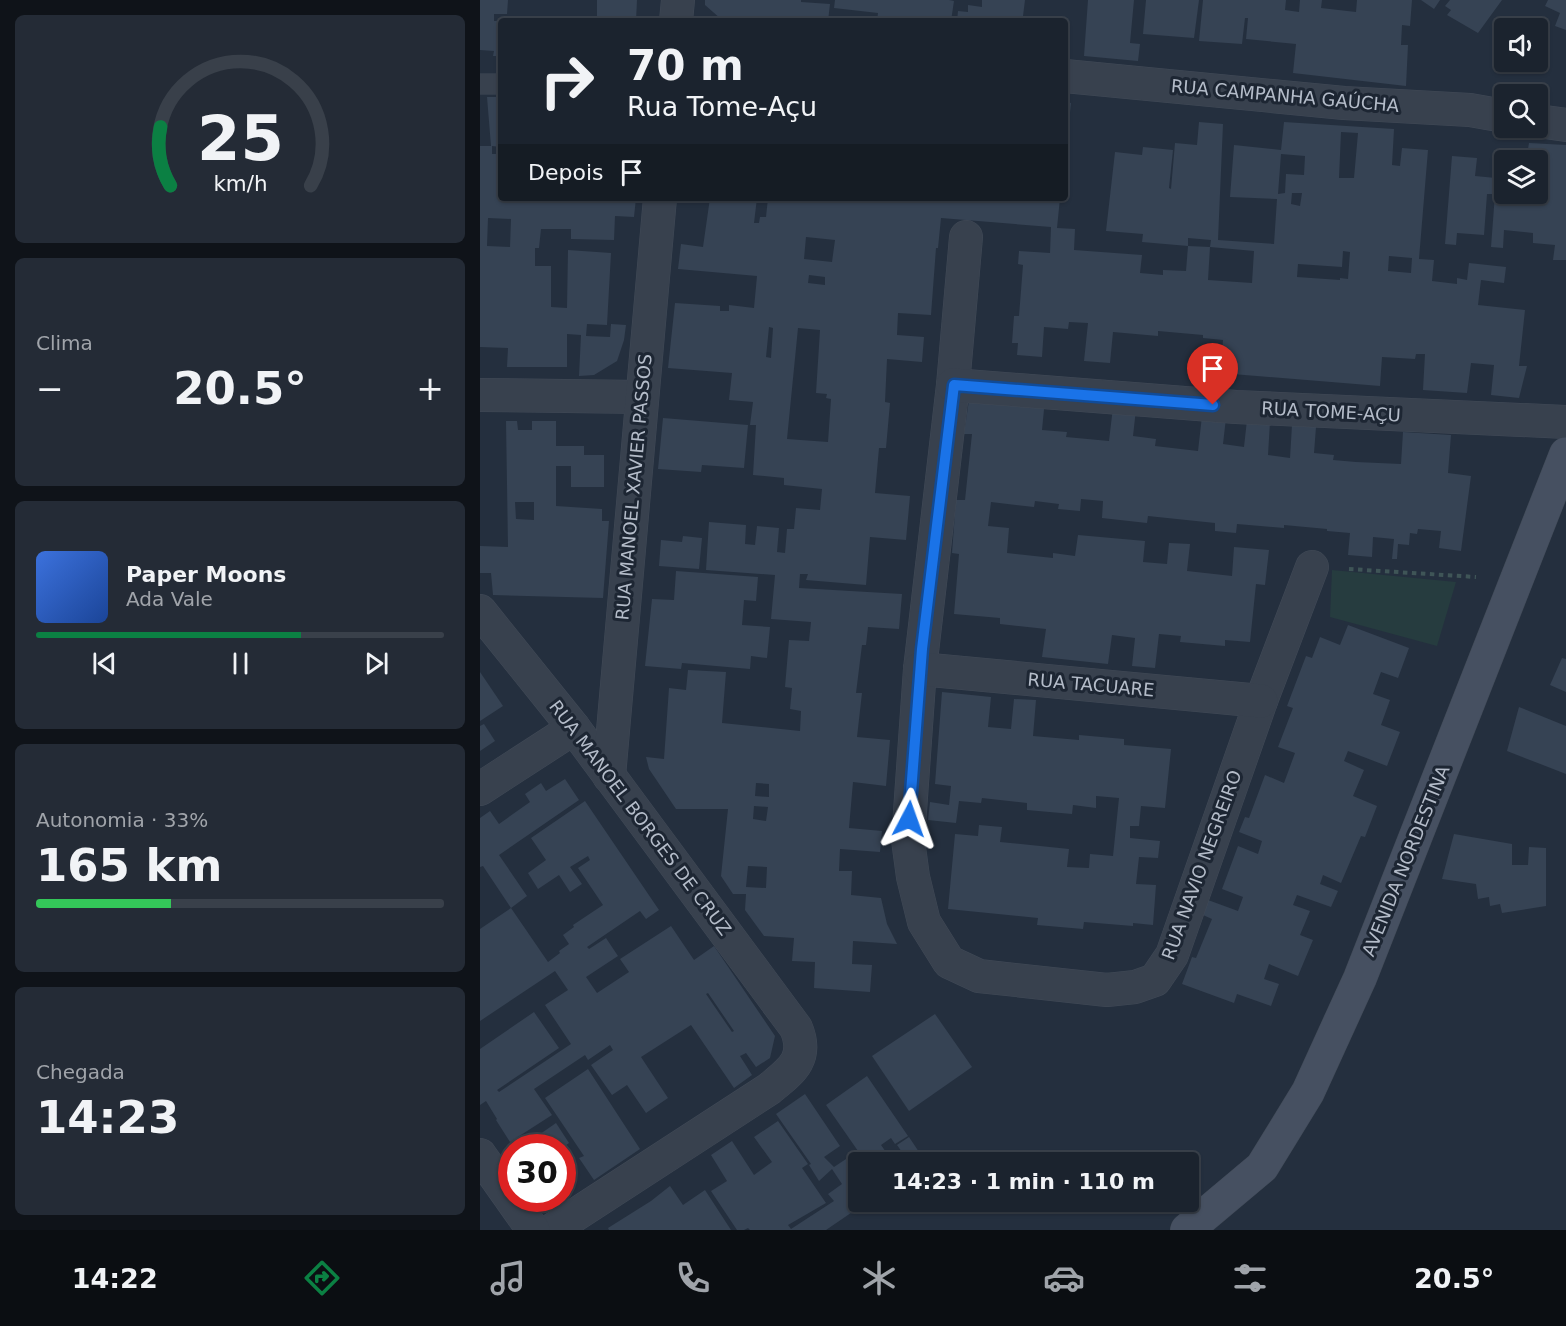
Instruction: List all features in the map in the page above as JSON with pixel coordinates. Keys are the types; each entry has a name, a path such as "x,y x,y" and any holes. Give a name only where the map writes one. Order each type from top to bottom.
{"main road":[{"name":"AVENIDA NORDESTINA","path":"1187,1230 1262,1167 1308,1092 1360,978 1566,454"}],"street":[{"path":"676,18 678,0"},
{"name":"RUA CAMPANHA GAÚCHA","path":"1068,76 1344,103 1470,110 1494,114"},
{"path":"1548,122 1566,125"},
{"name":"RUA MANOEL XAVIER PASSOS","path":"609,776 660,201"},
{"name":"RUA NAVIO NEGREIRO","path":"966,237 954,385 920,669 908,840 924,922 949,962 979,976 1107,990 1135,987 1155,980 1172,955 1261,701 1312,567"},
{"name":"RUA TOME-AÇU","path":"954,385 1236,407 1566,422"},
{"path":"480,396 642,397"},
{"name":"RUA MANOEL BORGES DE CRUZ","path":"480,611 574,728 796,1028 801,1040 801,1055 791,1070 769,1089 552,1230"},
{"name":"RUA TACUARE","path":"920,669 1261,701"},
{"path":"480,789 574,728"},
{"path":"480,1155 533,1230"}],"lane":[{"path":"480,84 498,84"}],"path":[{"path":"1312,567 1518,579"}],"green space":[{"path":"1332,570 1456,582 1437,646 1330,617"}],"building":[{"path":"480,0 508,0 507,14 494,14 494,21 498,21 498,56 493,56 494,51 480,50"},
{"path":"597,0 637,0 636,18 597,18"},
{"path":"705,0 801,0 801,2 830,4 828,18 720,18 705,5"},
{"path":"835,0 954,1 951,18 877,18 878,13 834,8"},
{"path":"982,0 1025,0 1023,16 1042,18 957,18 958,11 968,12 968,5 982,7"},
{"path":"1088,0 1134,0 1130,43 1140,44 1138,61 1084,56"},
{"path":"1146,0 1199,0 1194,38 1143,34"},
{"path":"1203,0 1286,0 1285,10 1299,12 1300,0 1322,0 1321,8 1356,12 1357,0 1412,0 1410,26 1402,25 1401,45 1408,45 1406,86 1293,73 1296,44 1246,39 1248,18 1245,18 1242,44 1199,41"},
{"path":"1421,0 1440,0 1434,9"},
{"path":"1450,0 1502,0 1478,33 1447,15 1451,10 1445,6"},
{"path":"1548,0 1566,0 1566,30 1555,26 1560,13 1545,6"},
{"path":"487,97 498,97 498,147 492,146 492,154 498,154 498,201 636,201 634,217 615,216 614,240 571,239 571,229 541,229 539,248 535,248 535,266 551,266 551,307 567,308 568,250 611,253 607,325 587,324 586,336 610,337 611,324 626,325 624,340 617,361 594,375 579,376 581,335 567,334 567,367 507,367 508,348 480,347 480,146 491,146","holes":["488,218 511,219 510,247 487,246"]},
{"path":"1068,102 1071,103 1068,132"},
{"path":"1199,122 1223,124 1218,240 1274,244 1277,199 1230,197 1234,145 1281,150 1284,122 1394,129 1392,165 1400,166 1402,148 1428,150 1419,259 1434,260 1432,281 1457,284 1457,278 1467,280 1469,263 1506,267 1504,283 1481,280 1478,305 1525,310 1519,366 1527,366 1519,398 1491,395 1494,365 1471,363 1467,393 1423,390 1425,354 1416,354 1415,359 1382,357 1380,386 1220,373 1223,340 1203,338 1203,335 1158,331 1158,336 1113,332 1110,363 1084,361 1088,323 1069,322 1068,329 1044,327 1042,357 1017,355 1018,343 1012,343 1014,316 1019,316 1023,265 1018,264 1019,251 1050,253 1051,227 941,218 938,248 936,248 931,315 898,313 897,335 924,337 922,362 887,359 885,402 890,403 886,448 879,448 875,493 910,496 906,540 870,537 866,585 806,580 808,574 800,574 799,588 902,594 899,629 868,627 866,645 862,645 856,693 862,693 857,737 890,740 886,786 853,782 849,828 882,831 880,852 840,849 839,871 852,871 851,895 881,898 887,924 897,944 853,941 852,964 872,965 870,992 814,988 815,962 792,961 794,938 764,936 745,910 746,894 733,894 721,876 728,809 676,809 649,769 646,757 664,759 669,688 686,690 688,670 726,672 722,723 800,731 801,711 790,709 792,688 785,687 789,640 809,641 811,622 771,619 775,575 706,570 709,522 746,525 745,544 755,545 757,526 779,528 777,552 785,553 787,529 794,529 796,508 820,510 822,489 784,485 784,478 753,475 756,425 750,425 753,402 729,400 732,373 668,368 675,303 720,306 720,311 729,311 729,305 754,308 757,276 678,269 681,244 703,247 710,201 757,201 754,223 759,223 760,217 766,217 768,201 1060,201 1057,228 1075,229 1074,250 1142,255 1140,273 1163,275 1163,270 1186,271 1188,246 1142,242 1143,234 1106,231 1115,152 1142,155 1143,147 1173,150 1169,188 1171,189 1175,143 1197,145","holes":["1341,132 1358,133 1354,178 1339,178","1281,154 1305,156 1304,175 1286,174 1285,193 1278,194","1292,193 1302,193 1300,206 1291,204","806,237 835,240 832,262 804,259","1188,238 1211,240 1210,247 1188,246","1210,247 1254,251 1252,283 1208,280","1343,251 1350,252 1348,279 1297,277 1298,264 1342,267","1389,256 1412,258 1411,273 1388,271","809,275 825,277 825,285 808,283","769,327 773,328 771,358 766,357","798,328 820,330 816,393 827,394 826,398 831,399 828,442 787,439","756,783 769,784 769,797 755,796","754,806 768,807 766,821 753,819","748,866 767,867 766,888 746,887"]},
{"path":"1529,143 1566,145 1566,260 1553,260 1555,245 1533,243 1533,233 1504,230 1503,248 1491,247 1494,204 1548,204 1548,150 1499,150 1499,148 1528,149"},
{"path":"1452,156 1477,158 1475,176 1494,178 1494,194 1487,194 1484,235 1457,233 1456,245 1445,244"},
{"path":"1045,399 1042,430 1067,432 1066,437 1109,441 1113,407 1136,409 1133,436 1156,439 1155,446 1198,451 1202,416 1226,418 1223,444 1244,447 1247,420 1270,422 1268,455 1290,458 1292,425 1316,427 1314,453 1334,455 1333,460 1356,462 1401,464 1403,432 1451,435 1448,473 1471,476 1461,551 1439,548 1441,531 1418,529 1417,534 1410,533 1409,545 1398,544 1397,559 1392,559 1394,539 1373,537 1372,557 1348,555 1350,533 1327,531 1327,529 1237,524 1236,533 1215,531 1215,523 1148,516 1147,523 1102,518 1103,501 1081,499 1080,511 1058,509 1059,504 1035,501 1034,507 991,502 988,526 1009,528 1007,553 1053,558 1053,553 1075,556 1078,535 1145,541 1143,562 1167,564 1169,543 1190,544 1187,571 1232,576 1234,547 1269,550 1265,585 1256,584 1250,642 1225,640 1225,646 1180,642 1181,636 1159,634 1155,668 1132,666 1135,638 1112,635 1108,664 1042,657 1046,629 1000,624 1000,618 954,614 959,554 952,553 956,500 965,500 972,434 964,434 969,400"},
{"path":"663,418 748,425 744,468 702,465 701,472 658,469"},
{"path":"506,421 517,421 518,430 532,430 532,421 556,421 556,446 584,446 584,455 604,455 604,487 571,487 571,466 556,466 556,506 602,509 602,521 609,521 603,598 493,595 491,573 480,573 480,546 508,547","holes":["515,502 534,502 534,520 516,519"]},
{"path":"683,536 702,538 699,569 659,566 661,540 682,542"},
{"path":"676,571 758,577 756,601 744,600 742,625 770,627 767,658 751,656 750,669 682,663 681,669 645,666 652,599 674,600"},
{"path":"1348,625 1409,648 1398,678 1381,672 1373,694 1390,700 1381,725 1400,732 1387,766 1348,751 1344,761 1364,770 1353,796 1377,806 1365,837 1361,836 1341,883 1323,875 1320,884 1338,891 1331,907 1297,895 1293,905 1310,911 1300,935 1313,940 1298,976 1269,964 1264,979 1279,984 1271,1006 1237,994 1234,1003 1182,984 1192,957 1196,958 1212,919 1203,915 1208,900 1238,911 1243,897 1222,889 1238,846 1258,854 1262,841 1239,832 1245,817 1249,818 1265,775 1284,783 1295,753 1278,747 1293,708 1287,706 1306,656 1312,658 1320,637 1340,645"},
{"path":"1562,658 1566,659 1566,692 1550,685"},
{"path":"480,672 503,706 480,721"},
{"path":"942,692 991,697 988,727 1011,729 1014,699 1036,700 1033,736 1079,740 1079,735 1124,739 1124,745 1171,749 1165,808 1141,806 1139,826 1130,826 1130,838 1160,841 1158,858 1139,857 1136,884 1156,885 1153,925 1133,923 1133,926 1084,922 1083,929 1037,925 1038,918 948,909 955,834 978,836 979,825 1002,827 1000,842 1069,849 1067,867 1089,868 1090,854 1113,856 1119,798 1096,796 1096,808 1073,805 1072,814 1027,810 1027,803 982,798 981,803 959,801 956,823 928,820 930,802 949,805 951,786 935,784"},
{"path":"1519,707 1566,726 1566,774 1507,751"},
{"path":"484,724 495,741 480,751 480,726"},
{"path":"565,779 579,800 499,855 527,896 511,908 483,866 480,867 480,818 490,811 499,824 530,802 525,794 541,783 546,791"},
{"path":"585,801 659,910 646,919 640,911 587,947 589,949 606,938 618,956 586,977 597,993 629,972 620,959 671,926 694,960 714,946 775,1036 770,1058 756,1067 746,1053 740,1056 752,1075 734,1088 691,1025 641,1057 668,1098 646,1113 627,1085 612,1095 591,1065 613,1050 610,1045 588,1060 585,1055 534,1089 552,1115 522,1134 505,1134 486,1101 480,1105 480,1049 534,1012 559,1048 497,1090 499,1092 571,1044 545,1005 568,990 555,971 480,1021 480,929 511,908 548,962 569,944 563,935 574,927 573,925 603,905 578,868 590,860 588,856 570,867 582,884 570,892 559,875 538,889 528,873 546,860 531,838","holes":["708,993 734,1031 732,1032 706,994"]},
{"path":"1454,834 1512,844 1512,865 1528,865 1529,847 1546,848 1546,906 1502,913 1500,904 1490,906 1489,897 1478,899 1476,884 1442,879"},
{"path":"935,1014 972,1067 909,1111 872,1056"},
{"path":"588,1069 640,1149 594,1180 579,1158 584,1156 576,1144 576,1134 569,1134 545,1098"},
{"path":"867,1076 908,1136 895,1144 891,1138 881,1145 886,1152 856,1152 858,1151 826,1105"},
{"path":"805,1094 840,1146 824,1157 834,1167 848,1158 848,1212 852,1212 826,1230 750,1230 748,1228 737,1230 711,1191 727,1181 711,1155 732,1141 754,1175 772,1162 754,1137 778,1121 808,1164 802,1168 826,1203 788,1225 791,1229 834,1201 828,1194 842,1184 832,1169 819,1181 809,1165 811,1164 776,1114"},
{"path":"556,1123 563,1134 540,1134"},
{"path":"909,1137 919,1152 902,1152 897,1145"},
{"path":"670,1186 683,1205 705,1190 731,1230 609,1230 608,1228"}],"route":[{"path":"909,819 926,610 954,385 1213,405"}]}
